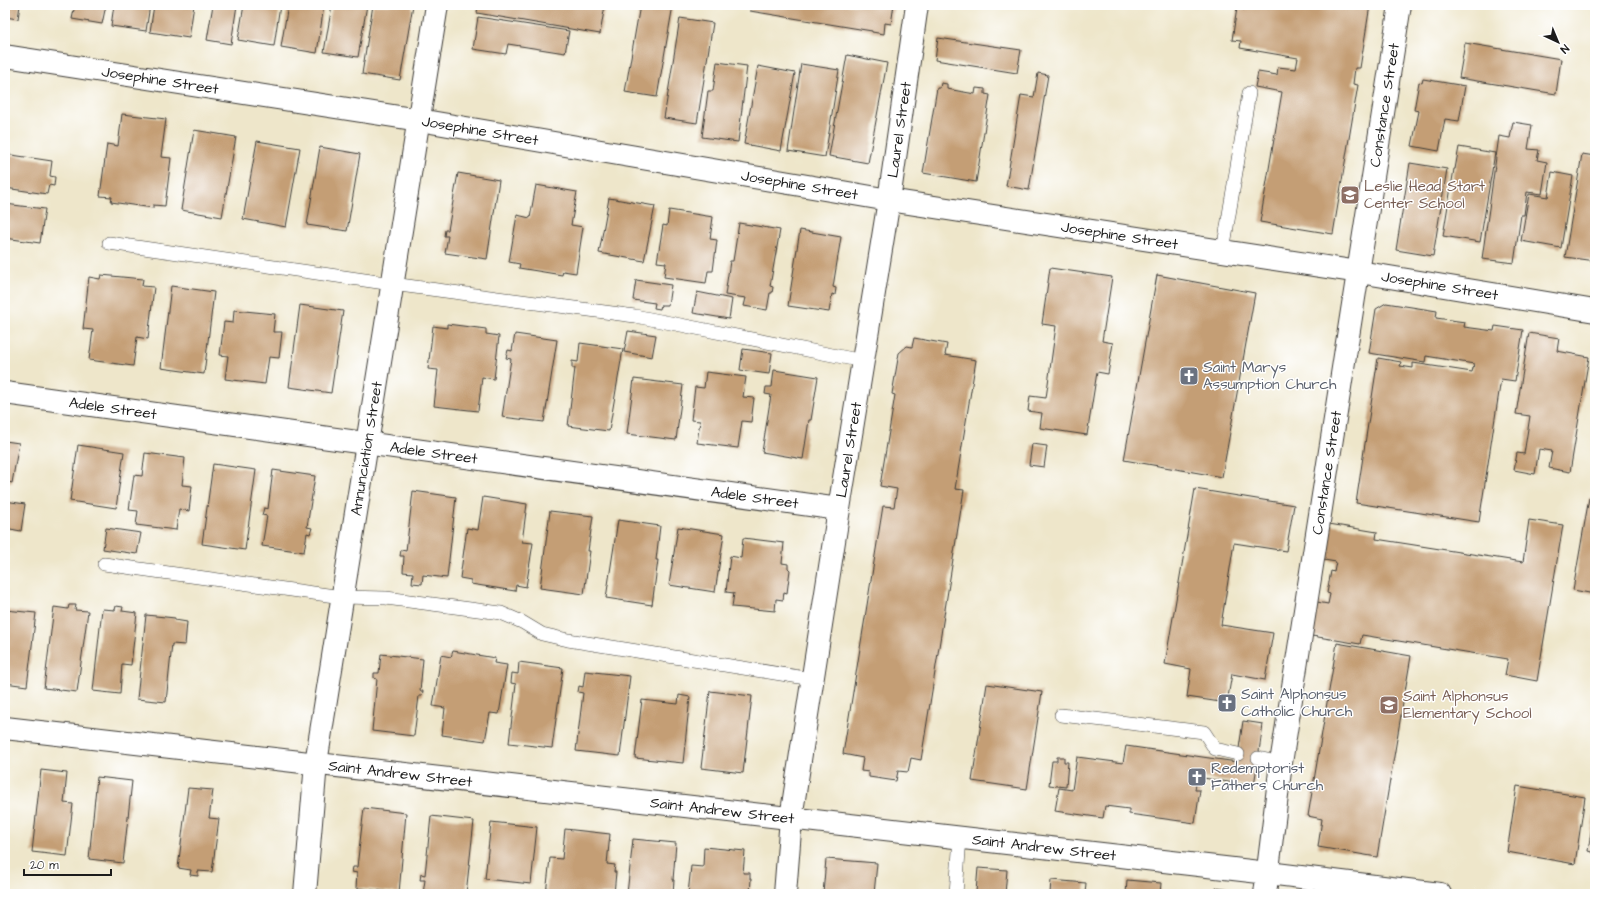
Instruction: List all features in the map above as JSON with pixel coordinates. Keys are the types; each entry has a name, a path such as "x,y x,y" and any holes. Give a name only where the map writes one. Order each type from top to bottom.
{"street":[{"name":"Annunciation Street","path":"305,894 316,763 438,5"},
{"name":"Laurel Street","path":"785,894 791,818 889,200 917,5"},
{"name":"Constance Street","path":"1265,894 1281,763 1400,5"},
{"name":"Josephine Street","path":"5,56 419,120 889,200 1359,272 1595,311"},
{"name":"Adele Street","path":"5,394 839,509"},
{"name":"Saint Andrew Street","path":"5,728 960,837 1440,894"}],"lane":[{"path":"1223,251 1249,94"},
{"path":"109,244 392,284 635,316 863,360"},
{"path":"104,564 342,597 386,598 501,613 522,622 542,634 568,640 812,679"},
{"path":"1061,715 1204,732 1215,749 1238,754"},
{"path":"1258,758 1281,763"},
{"path":"956,894 960,837"}],"building":[{"path":"5,5 20,5 18,19 5,17"},
{"path":"75,5 106,5 102,24 72,19"},
{"path":"114,5 150,5 146,31 111,26"},
{"path":"154,5 194,5 189,38 150,32"},
{"path":"213,5 237,5 231,44 207,40"},
{"path":"244,5 280,5 274,46 238,40"},
{"path":"288,5 324,5 317,53 281,47"},
{"path":"332,5 367,5 358,57 324,52"},
{"path":"373,5 413,5 400,80 362,74"},
{"path":"478,5 605,5 600,34 477,13"},
{"path":"640,5 673,5 657,97 625,92"},
{"path":"751,5 894,5 891,24 885,23 884,34 750,11"},
{"path":"1245,5 1370,5 1360,68 1355,68 1353,84 1358,85 1333,234 1260,222 1282,92 1255,87 1258,72 1277,75 1278,67 1296,69 1298,58 1240,48 1241,41 1232,40 1237,8 1244,10"},
{"path":"478,17 569,31 565,53 508,44 506,54 473,49"},
{"path":"680,18 713,23 697,123 664,118"},
{"path":"938,38 1021,50 1017,73 935,60"},
{"path":"1465,43 1561,59 1556,94 1459,78"},
{"path":"847,55 887,63 868,163 829,156"},
{"path":"717,62 747,66 738,142 702,137 708,91 713,91"},
{"path":"801,64 839,70 825,157 788,151"},
{"path":"758,66 795,73 781,151 744,144"},
{"path":"1038,73 1048,75 1029,190 1006,186 1021,95 1034,97"},
{"path":"1423,79 1465,86 1459,121 1445,119 1439,151 1412,146 1419,111 1414,110 1419,82 1422,83"},
{"path":"941,83 947,84 947,89 975,94 976,88 985,89 985,94 990,95 976,182 923,173 937,88 940,88"},
{"path":"122,114 166,119 161,157 171,158 165,206 153,205 153,208 111,202 112,197 100,196 107,144 118,146"},
{"path":"1513,122 1532,125 1528,149 1539,150 1537,160 1547,162 1542,194 1527,192 1524,215 1521,215 1514,263 1482,259 1499,136 1510,138"},
{"path":"194,130 236,137 222,217 181,210"},
{"path":"257,141 300,148 286,227 243,219"},
{"path":"320,147 360,154 347,231 307,225"},
{"path":"1459,147 1495,153 1480,242 1443,236"},
{"path":"5,154 52,161 50,176 55,177 54,186 49,185 47,194 5,188"},
{"path":"1582,154 1595,156 1595,261 1565,257"},
{"path":"1410,163 1447,169 1433,256 1396,250"},
{"path":"1552,172 1573,176 1561,248 1521,241 1529,194 1548,197"},
{"path":"458,173 499,180 487,259 445,253 448,236 444,236 445,230 448,230"},
{"path":"536,185 577,192 571,225 583,227 576,273 563,271 562,275 519,268 520,264 509,262 517,215 530,218"},
{"path":"609,198 655,206 644,261 599,253"},
{"path":"5,204 45,209 40,243 5,238"},
{"path":"669,210 713,217 710,239 717,240 713,271 708,271 706,283 664,277 666,263 657,262 663,225 667,226"},
{"path":"739,223 780,230 770,286 773,287 772,293 770,293 767,310 744,306 746,298 725,295 730,261 733,261"},
{"path":"800,230 841,237 833,287 836,288 835,295 832,294 829,312 788,306"},
{"path":"1050,268 1112,277 1102,341 1113,343 1108,374 1097,372 1087,435 1040,428 1042,413 1028,411 1030,396 1046,398 1056,326 1042,324"},
{"path":"101,275 143,279 142,286 154,287 148,339 137,337 133,366 89,360 93,330 83,329 89,277 100,279"},
{"name":"Saint Marys Assumption Church","path":"1157,275 1255,293 1222,477 1124,460"},
{"path":"636,280 671,285 668,305 661,305 660,309 654,308 655,303 633,300"},
{"path":"171,286 214,292 204,374 161,368"},
{"path":"697,292 732,299 729,319 693,313"},
{"path":"1386,303 1437,311 1436,318 1465,322 1464,327 1494,331 1495,326 1523,330 1515,381 1501,379 1479,522 1356,503 1378,358 1401,362 1400,366 1413,368 1413,363 1472,372 1474,364 1426,356 1425,362 1369,353 1376,309"},
{"path":"300,305 343,311 331,393 289,387"},
{"path":"234,310 275,314 273,332 282,332 279,358 269,357 265,384 225,379 228,356 220,355 224,322 233,323"},
{"path":"447,324 486,329 486,334 499,336 494,379 482,377 478,411 434,406 438,370 428,369 433,326 447,328"},
{"path":"628,331 656,335 652,357 624,352"},
{"path":"1529,333 1559,338 1557,351 1589,357 1570,472 1549,468 1552,451 1539,449 1535,474 1514,470 1517,453 1524,454 1530,416 1516,414"},
{"path":"515,334 557,340 544,422 502,417 511,359 506,358 508,350 512,351"},
{"path":"914,338 947,344 945,355 976,360 955,489 964,490 921,760 911,758 908,772 898,771 896,781 869,777 869,772 861,771 863,758 843,754 883,506 894,507 897,489 880,486 895,395 892,394 899,353 907,346 912,347"},
{"path":"580,343 623,349 609,431 568,426 575,368 572,368 572,361 578,362"},
{"path":"743,349 772,353 769,374 740,370"},
{"path":"774,370 818,377 803,459 762,452 771,395 765,394 766,387 772,387"},
{"path":"706,372 746,377 743,397 754,398 751,422 742,421 738,448 697,443 700,421 691,420 695,387 704,388"},
{"path":"634,379 683,385 676,440 627,434"},
{"path":"5,441 19,443 12,483 5,481"},
{"path":"1032,444 1047,446 1044,467 1029,465"},
{"path":"78,445 124,452 116,508 70,501"},
{"path":"145,453 185,458 182,485 192,486 189,511 179,509 176,530 136,525 138,511 129,510 134,475 142,476"},
{"path":"213,464 256,470 245,550 202,544"},
{"path":"273,470 315,476 307,527 312,528 310,534 307,533 304,552 262,546 267,516 262,515 264,508 268,509"},
{"path":"1195,489 1294,505 1286,551 1234,543 1221,625 1273,633 1265,680 1232,674 1227,703 1187,697 1191,669 1165,664"},
{"path":"413,491 456,497 447,578 423,575 422,584 412,583 413,573 403,572 404,556 400,556 401,550 406,551"},
{"path":"483,497 527,504 522,542 533,543 526,587 516,585 515,591 471,584 471,580 460,578 467,528 478,530"},
{"path":"1589,498 1595,499 1595,594 1573,590"},
{"path":"5,501 25,504 21,531 5,528"},
{"path":"550,511 593,516 584,594 540,588"},
{"path":"618,520 660,526 656,560 658,560 652,605 606,598"},
{"path":"1529,520 1563,525 1537,681 1505,675 1508,659 1362,635 1360,644 1312,636 1317,602 1328,604 1330,594 1327,593 1331,571 1334,572 1336,562 1324,560 1329,524 1377,532 1376,539 1523,562"},
{"path":"678,527 724,534 715,592 669,585"},
{"path":"106,528 141,533 137,554 103,549"},
{"path":"743,538 784,543 782,563 788,564 788,568 790,570 787,593 784,592 783,600 776,599 775,611 732,607 734,593 726,592 730,556 741,558"},
{"path":"69,605 76,605 75,610 88,611 77,692 44,688 54,607 68,609"},
{"path":"116,606 123,607 122,611 137,613 131,665 122,664 120,694 93,691 102,609 115,610"},
{"path":"5,610 36,613 27,686 5,683"},
{"path":"146,615 175,618 175,620 187,622 185,645 172,644 166,702 137,699"},
{"path":"1337,643 1411,656 1377,857 1318,847 1322,819 1308,816"},
{"path":"453,651 495,658 494,663 507,665 499,714 490,713 485,741 442,735 445,708 433,706 441,655 451,657"},
{"path":"381,654 423,659 420,691 423,691 422,696 419,696 414,736 372,731 377,679 374,678 374,673 379,673"},
{"path":"519,662 563,668 552,748 509,743 516,684 511,683 512,673 518,674"},
{"path":"585,671 630,676 620,756 576,751 583,693 578,692 579,686 583,687"},
{"path":"987,684 1042,692 1027,789 972,781"},
{"path":"710,691 752,696 743,773 701,768"},
{"path":"679,695 690,697 683,763 635,758 642,700 678,704"},
{"path":"1243,721 1263,724 1254,786 1197,777 1195,790 1200,790 1195,823 1129,814 1129,809 1105,806 1103,818 1055,811 1059,788 1072,790 1077,757 1123,763 1126,746 1237,762"},
{"path":"1057,757 1064,757 1064,762 1068,762 1066,787 1049,785 1052,761 1057,761"},
{"path":"41,770 67,773 64,803 73,804 67,856 32,852"},
{"path":"97,777 132,781 123,863 89,859"},
{"path":"1517,786 1585,797 1575,864 1507,852"},
{"path":"188,788 213,790 209,818 219,819 212,872 198,871 198,876 190,875 191,870 178,868"},
{"path":"364,808 406,813 399,893 356,888 357,873 352,872 353,867 357,867"},
{"path":"1595,814 1595,853 1588,851"},
{"path":"431,816 474,821 466,894 423,894 425,880 420,880 421,874 425,875"},
{"path":"491,822 537,827 531,884 485,879"},
{"path":"565,829 610,834 607,864 615,865 614,872 616,872 614,894 546,894 550,858 562,859"},
{"path":"633,839 676,843 673,894 627,894"},
{"path":"704,847 745,851 743,873 750,873 750,894 688,894 691,866 703,867"},
{"path":"826,859 877,863 874,894 823,894"},
{"path":"978,868 1007,870 1005,894 970,894 970,891 976,892"},
{"path":"1051,880 1086,883 1085,894 1050,894"},
{"path":"1127,880 1161,883 1160,894 1126,894"},
{"path":"1216,888 1240,891 1240,894 1216,894"}],"place":[{"name":"Leslie Head Start Center School","path":"1350,195"},
{"name":"Saint Marys Assumption Church","path":"1189,376"},
{"name":"Saint Alphonsus Catholic Church","path":"1227,703"},
{"name":"Saint Alphonsus Elementary School","path":"1389,705"},
{"name":"Redemptorist Fathers Church","path":"1197,777"}]}
